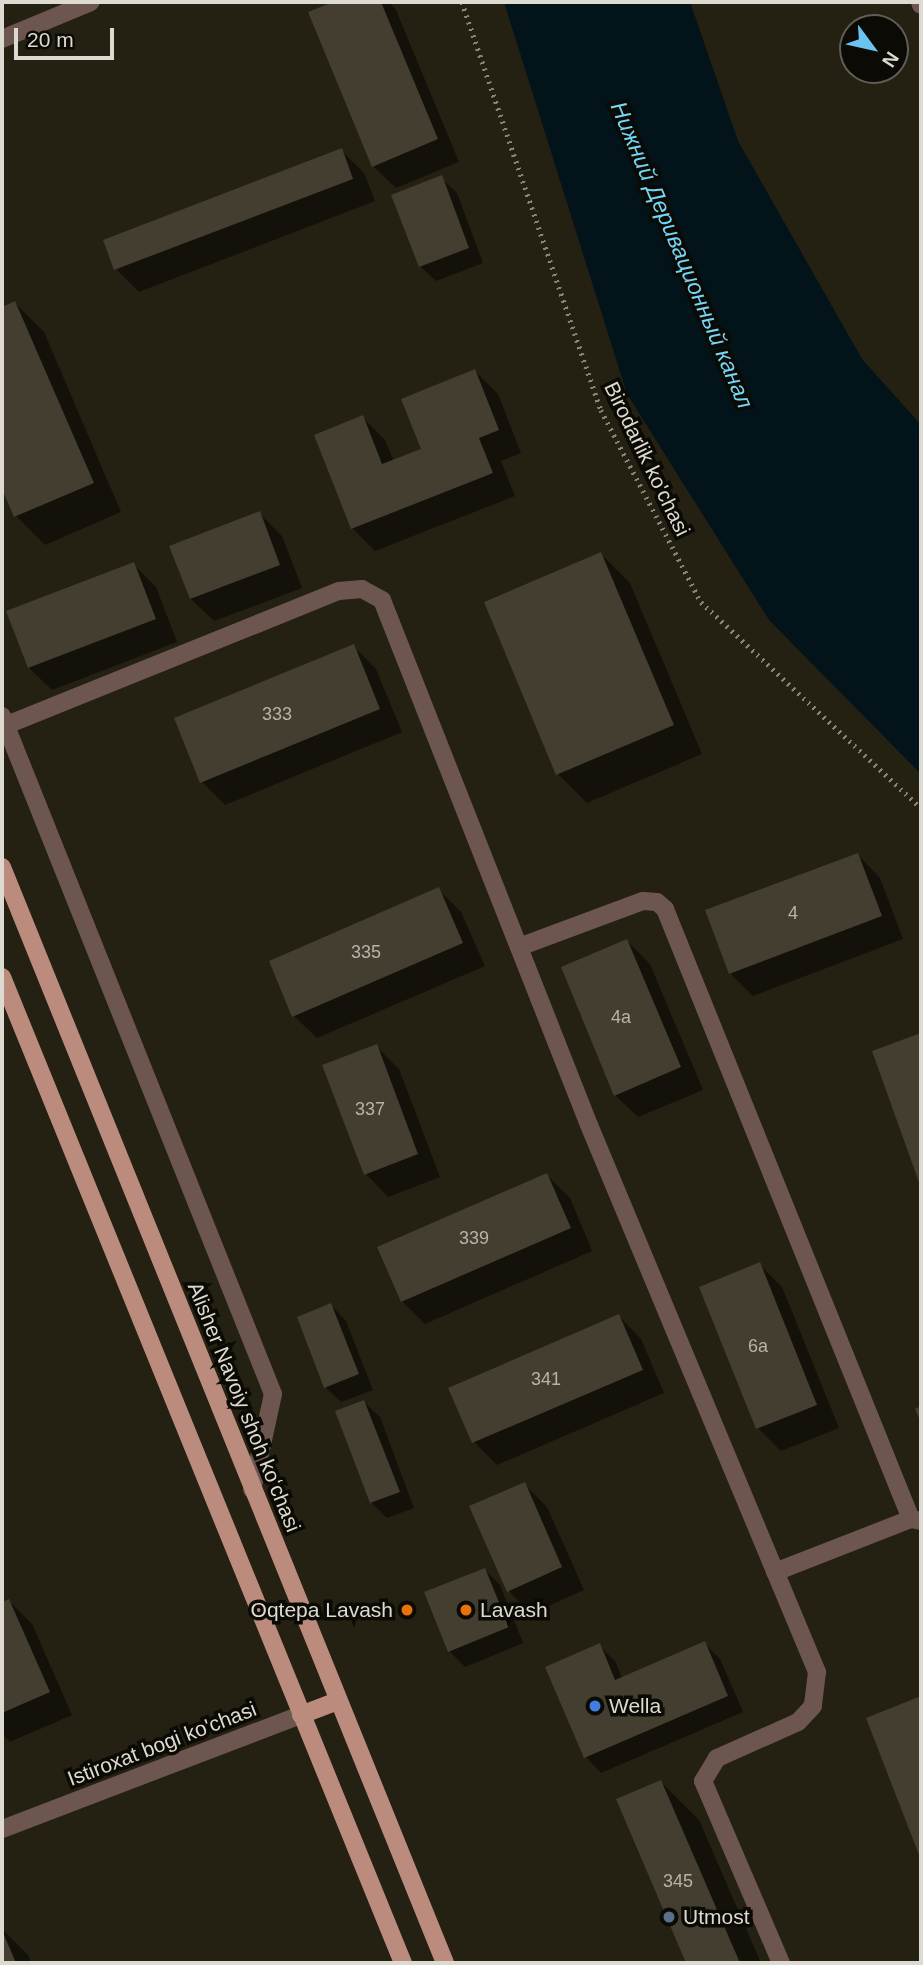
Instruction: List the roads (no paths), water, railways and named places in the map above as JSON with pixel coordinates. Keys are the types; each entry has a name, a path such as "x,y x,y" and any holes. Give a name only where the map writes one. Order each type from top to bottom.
{"main road":[{"name":"Alisher Navoiy shoh koʻchasi","path":"2,867 337,1701 446,1963"},
{"path":"2,977 403,1963"},
{"name":"Istiroxat bogi ko'chasi","path":"301,1716 337,1701"}],"street":[{"path":"2,40 91,2"},
{"path":"252,1490 273,1394 3,723 339,591 362,589 382,600 394,626 519,947 817,1672 813,1706 798,1722 717,1758 702,1781 781,1963"},
{"path":"519,947 643,901 657,902 665,909 916,1520 775,1572"},
{"name":"Istiroxat bogi ko'chasi","path":"2,1829 301,1716"}],"water":[{"name":"Нижний Деривационный канал","path":"504,2 690,2 738,141 862,359 921,425 921,774 769,620 627,394"}],"place":[{"name":"Oqtepa Lavash","path":"407,1610"},
{"name":"Lavash","path":"466,1610"},
{"name":"Wella","path":"595,1706"},
{"name":"Utmost","path":"669,1917"}]}
